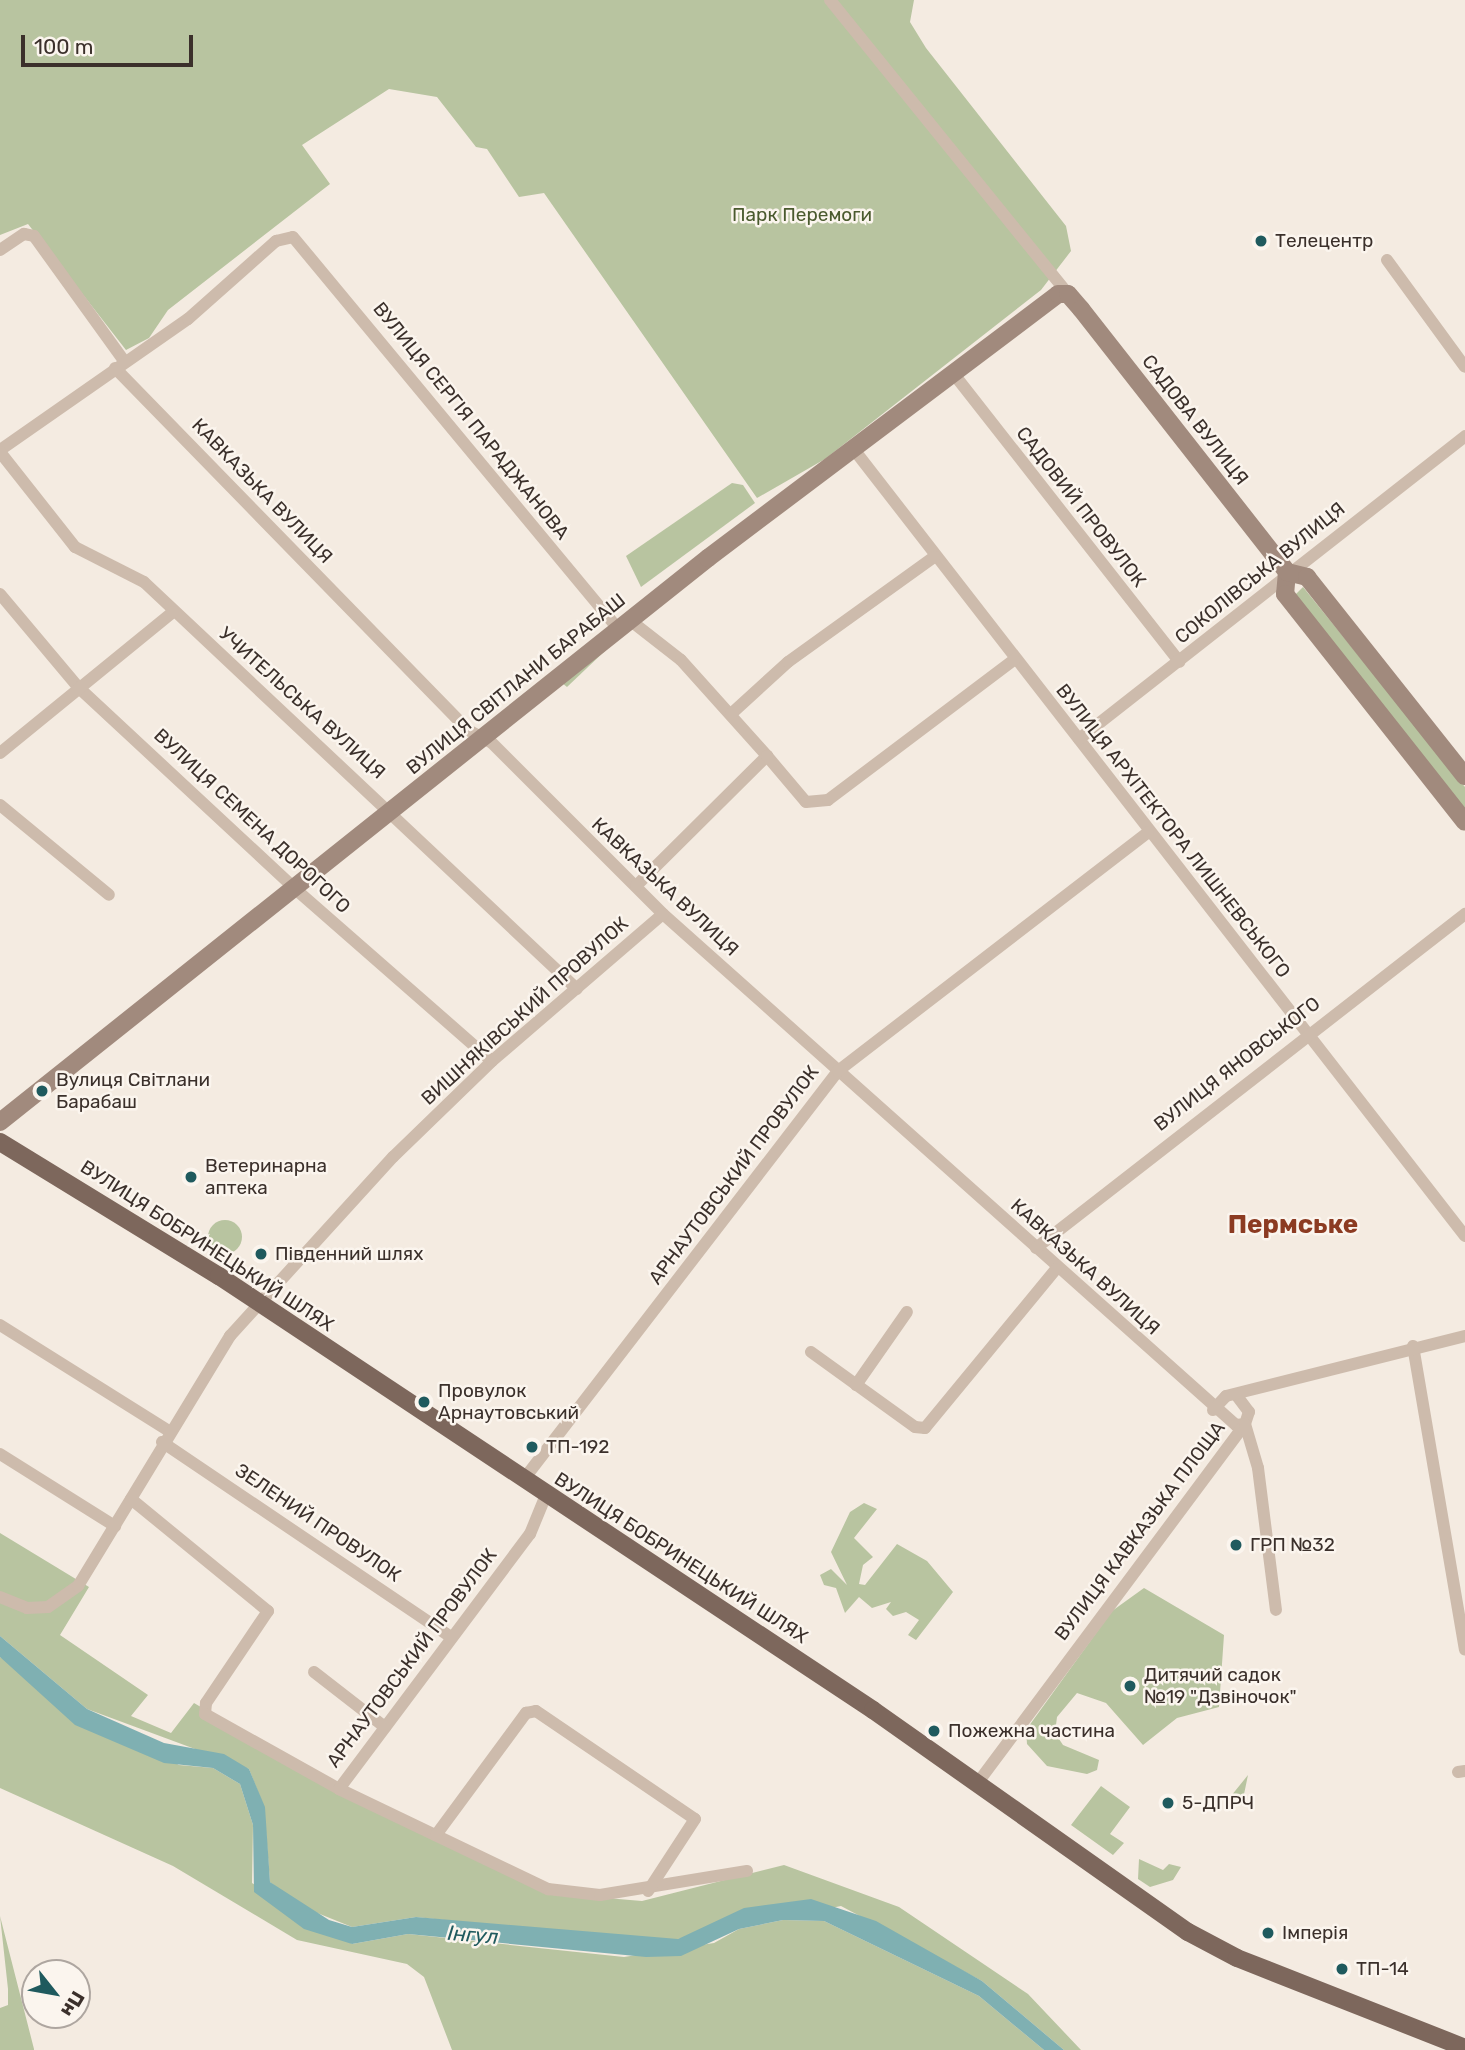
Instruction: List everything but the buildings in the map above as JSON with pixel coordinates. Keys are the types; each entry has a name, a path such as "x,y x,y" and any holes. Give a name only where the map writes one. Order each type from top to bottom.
{"main road":[{"name":"ВУЛИЦЯ БОБРИНЕЦЬКИЙ ШЛЯХ","path":"0,1142 260,1303 979,1780 1188,1931 1237,1958 1465,2048"}],"street":[{"path":"830,0 1068,294"},
{"name":"КАВКАЗЬКА ВУЛИЦЯ","path":"0,250 24,234 34,236 120,365 482,739 663,914 1213,1410"},
{"name":"ВУЛИЦЯ СЕРГІЯ ПАРАДЖАНОВА","path":"120,365 188,319 276,242 293,237 625,625 681,660 767,756"},
{"path":"1388,260 1465,367"},
{"name":"ВУЛИЦЯ СВІТЛАНИ БАРАБАШ","path":"0,1122 293,887 852,447 1049,298 1068,294"},
{"name":"САДОВА ВУЛИЦЯ","path":"1068,294 1287,572 1307,577 1465,776"},
{"path":"0,451 120,365"},
{"name":"САДОВИЙ ПРОВУЛОК","path":"953,373 1180,662"},
{"name":"СОКОЛІВСЬКА ВУЛИЦЯ","path":"1079,739 1180,662 1287,572 1465,436"},
{"name":"ВУЛИЦЯ АРХІТЕКТОРА ЛИШНЕВСЬКОГО","path":"852,447 1014,660 1079,739 1148,832 1465,1236"},
{"name":"УЧИТЕЛЬСЬКА ВУЛИЦЯ","path":"0,451 75,547 144,582 173,612 391,811 577,989"},
{"path":"731,714 788,662 934,557"},
{"name":"САДОВА ВУЛИЦЯ","path":"1287,572 1285,594 1465,822"},
{"name":"ВУЛИЦЯ СЕМЕНА ДОРОГОГО","path":"0,594 78,687 293,887 492,1061"},
{"path":"2,748 173,612"},
{"path":"636,886 767,756 806,802 828,800 1014,660"},
{"path":"0,805 109,895"},
{"name":"АРНАУТОВСЬКИЙ ПРОВУЛОК","path":"524,1479 838,1071 1148,832"},
{"name":"ВИШНЯКІВСЬКИЙ ПРОВУЛОК","path":"0,1597 27,1608 48,1607 78,1586 165,1437 230,1336 393,1157 492,1061 663,914"},
{"name":"ВУЛИЦЯ ЯНОВСЬКОГО","path":"1036,1248 1307,1033 1465,914"},
{"path":"811,1352 856,1385 925,1428 1056,1269"},
{"path":"856,1385 907,1312"},
{"name":"ЗЕЛЕНИЙ ПРОВУЛОК","path":"0,1325 451,1637"},
{"path":"1236,1395 1248,1406 1245,1424 1226,1422 1213,1410 1221,1398 1413,1346 1465,1336"},
{"path":"1413,1346 1465,1650"},
{"path":"1226,1422 1228,1437"},
{"name":"ВУЛИЦЯ КАВКАЗЬКА ПЛОЩА","path":"979,1780 1228,1437 1245,1424 1258,1468 1276,1610"},
{"path":"0,1454 115,1526"},
{"name":"АРНАУТОВСЬКИЙ ПРОВУЛОК","path":"131,1499 268,1611 205,1703 205,1714 338,1789 530,1534 546,1495"},
{"path":"314,1672 385,1727"},
{"path":"436,1835 526,1713 536,1711 695,1819 648,1891"},
{"path":"338,1789 548,1889 600,1895 648,1891 747,1871"}],"green space":[{"name":"Парк Перемоги","path":"0,0 914,0 910,22 926,48 1066,226 1071,251 1041,290 825,459 757,498 544,193 519,197 487,149 476,147 437,97 389,89 302,145 330,184 168,310 149,338 126,350 28,224 0,235"},
{"path":"732,483 743,485 755,503 641,587 626,556"},
{"path":"1303,587 1465,787 1465,811 1295,595"},
{"path":"608,648 567,687 562,683"},
{"path":"225,1220 237,1225 242,1237 237,1249 225,1254 213,1249 208,1237 213,1225"},
{"path":"864,1503 877,1509 854,1538 873,1557 863,1565 859,1584 865,1585 897,1544 927,1561 953,1592 916,1640 908,1635 919,1620 906,1612 893,1616 886,1609 891,1602 872,1608 859,1597 845,1613 836,1588 824,1585 820,1575 831,1569 847,1585 831,1552 850,1512"},
{"path":"0,1533 89,1587 60,1635 148,1695 131,1716 171,1733 194,1703 306,1769 546,1893 642,1901 784,1865 899,1907 1028,1994 1081,2050 1064,2050 982,1981 841,1906 678,1939 634,1940 416,1917 352,1927 300,1906 270,1882 264,1807 249,1769 87,1709 0,1636"},
{"name":"Дитячий садок №19 \"Дзвіночок\"","path":"1144,1588 1224,1635 1219,1707 1177,1718 1143,1745 1106,1703 1077,1693 1057,1717 1055,1733 1063,1745 1099,1760 1097,1770 1087,1774 1047,1766 1027,1744 1026,1730 1112,1611"},
{"path":"0,1657 179,1765 213,1768 240,1784 253,1825 252,1883 352,1944 408,1934 624,1957 714,1943 739,1929 783,1920 824,1921 979,1996 1044,2050 452,2050 424,1977 407,1964 297,1940 173,1866 0,1788"},
{"path":"1248,1775 1242,1804 1242,1805 1231,1796"},
{"path":"1101,1786 1130,1807 1110,1834 1124,1843 1113,1855 1071,1825"},
{"path":"1139,1859 1163,1870 1169,1864 1181,1867 1173,1880 1150,1887 1138,1879"},
{"path":"0,1916 21,1999 21,2029 29,2029 34,2050 0,2050 0,2008 8,2005"}],"water":[{"name":"Інгул","path":"0,1636 87,1709 164,1743 224,1754 249,1769 265,1807 270,1882 329,1920 352,1927 416,1917 678,1939 744,1908 811,1899 876,1921 982,1981 1064,2050 1044,2050 979,1996 824,1921 783,1920 739,1929 681,1956 646,1957 408,1934 352,1944 304,1929 254,1892 253,1825 240,1784 213,1768 164,1763 75,1725 0,1657"}],"place":[{"name":"Телецентр","path":"1261,241"},
{"name":"Вулиця Світлани Барабаш","path":"42,1091"},
{"name":"Ветеринарна аптека","path":"191,1177"},
{"name":"Південний шлях","path":"261,1254"},
{"name":"Провулок Арнаутовський","path":"424,1402"},
{"name":"ТП-192","path":"532,1447"},
{"name":"ГРП №32","path":"1236,1545"},
{"name":"Дитячий садок №19 \"Дзвіночок\"","path":"1130,1686"},
{"name":"Пожежна частина","path":"934,1731"},
{"name":"5-ДПРЧ","path":"1168,1803"},
{"name":"Імперія","path":"1268,1933"},
{"name":"ТП-14","path":"1342,1969"}],"district":[{"name":"Пермське","path":"1293,1225"}]}
